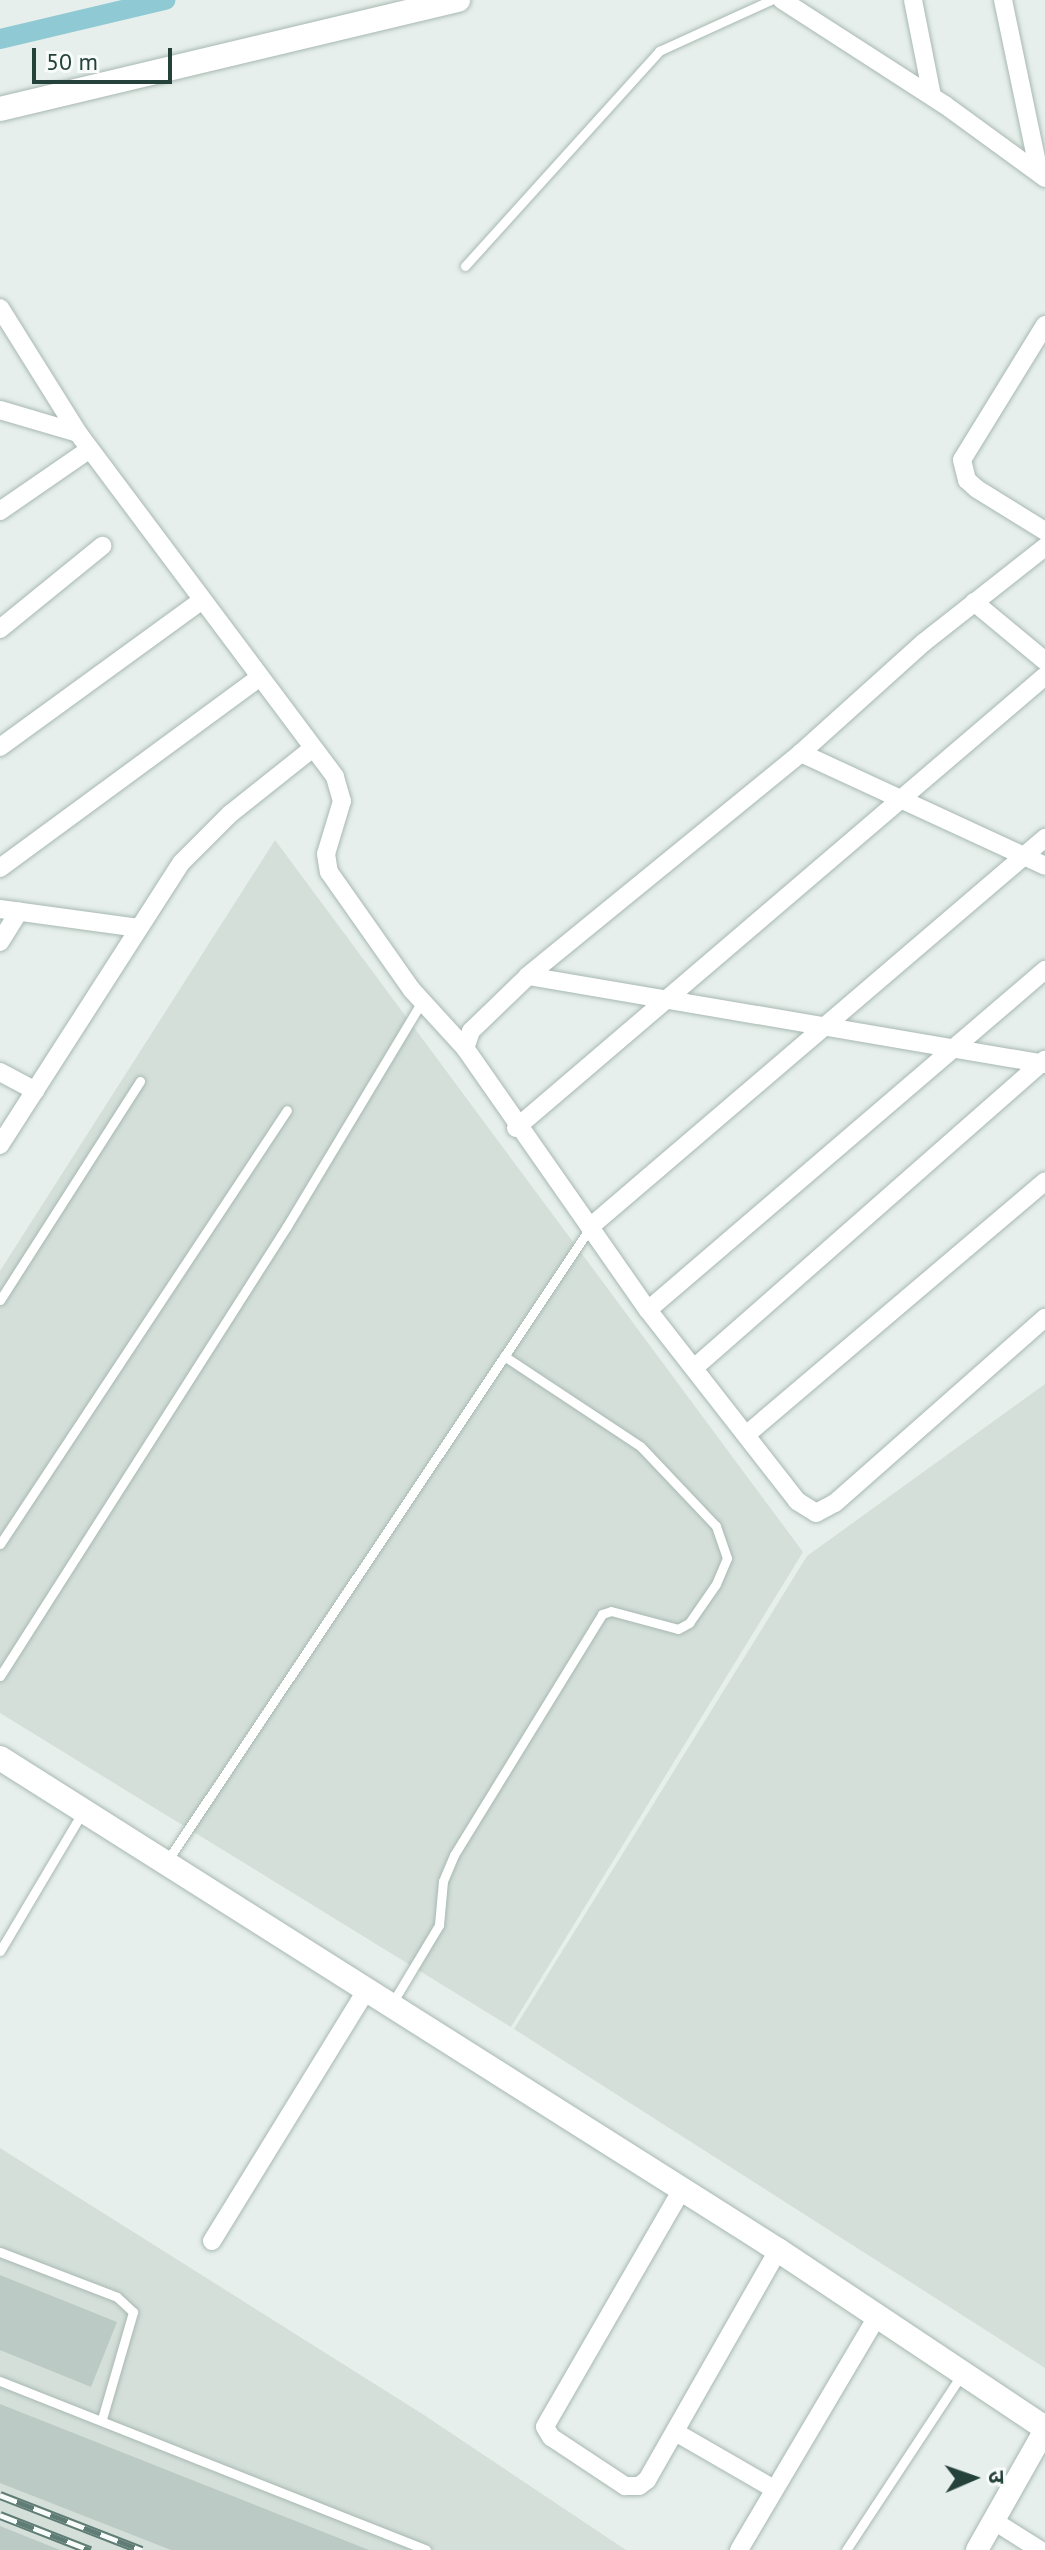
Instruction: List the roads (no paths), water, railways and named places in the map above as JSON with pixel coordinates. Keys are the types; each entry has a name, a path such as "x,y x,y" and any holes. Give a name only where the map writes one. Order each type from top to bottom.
{"main road":[{"path":"0,109 458,0"},
{"path":"0,1758 365,1992 778,2250 964,2371 1045,2429"}],"street":[{"path":"782,0 932,96 1042,176"},
{"path":"913,0 932,96"},
{"path":"1003,0 1042,176"},
{"path":"0,308 84,441 335,777 342,801 326,854 329,872 422,1001 465,1048 516,1128 648,1310 797,1501 816,1513 825,1511 1045,1318"},
{"path":"1045,325 962,460 967,480 977,489 1045,531"},
{"path":"0,410 84,441"},
{"path":"0,511 84,441"},
{"path":"0,629 102,546"},
{"path":"465,1048 471,1031 528,976 801,753 974,602 1045,547"},
{"path":"0,747 202,600"},
{"path":"974,602 1045,661"},
{"path":"516,1128 1045,676"},
{"path":"0,868 259,678"},
{"path":"0,1145 139,928 199,842 313,748"},
{"path":"801,753 899,802 1045,866"},
{"path":"590,1227 1045,838"},
{"path":"0,942 10,910 139,928"},
{"path":"648,1310 1045,970"},
{"path":"528,976 1044,1062"},
{"path":"694,1368 1044,1062"},
{"path":"0,1072 35,1091"},
{"path":"746,1435 1045,1181"},
{"path":"212,2241 365,1992"},
{"path":"681,2191 545,2427 551,2437 632,2488 647,2480 677,2433 778,2250"},
{"path":"739,2550 878,2315"},
{"path":"977,2550 1045,2429"},
{"path":"677,2433 774,2489"},
{"path":"994,2521 1040,2550"}],"lane":[{"path":"465,266 659,51 771,0"},
{"path":"0,1676 287,1226 422,1001"},
{"path":"0,1300 140,1081"},
{"path":"0,1544 287,1110"},
{"path":"165,1864 590,1227"},
{"path":"390,2007 439,1925 443,1881 454,1855 602,1614 611,1611 678,1629 689,1623 716,1584 727,1558 716,1526 640,1446 504,1356"},
{"path":"0,1951 83,1811"},
{"path":"0,2252 117,2297 133,2312 102,2419"},
{"path":"846,2550 964,2371"},
{"path":"0,2381 426,2550"}],"waterway":[{"path":"0,39 165,0"}],"railway":[{"path":"0,2495 142,2550"},
{"path":"0,2515 90,2550"}]}
